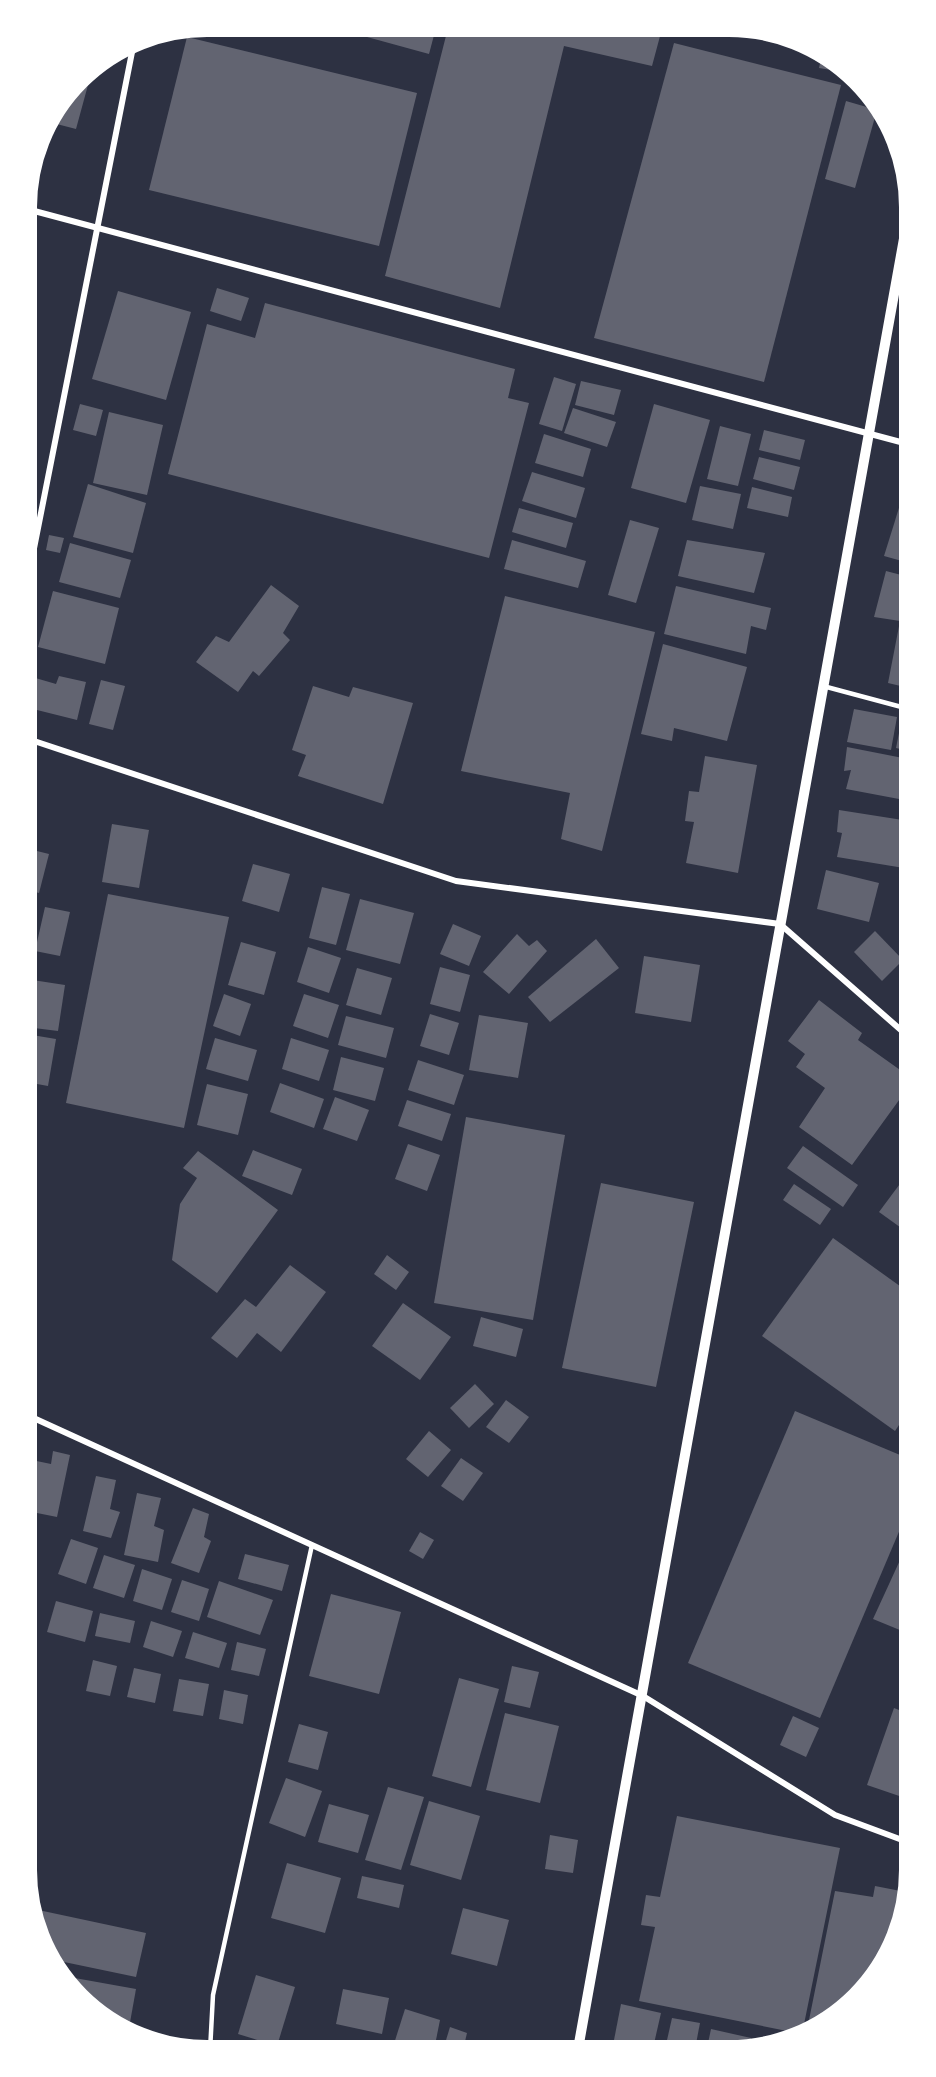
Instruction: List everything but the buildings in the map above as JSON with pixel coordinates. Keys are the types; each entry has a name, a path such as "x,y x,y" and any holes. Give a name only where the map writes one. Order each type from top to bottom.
{"street":[{"path":"33,554 133,50"},
{"path":"33,211 903,443"},
{"path":"579,2044 903,244"},
{"path":"33,741 456,881 780,924 903,1032"},
{"path":"33,1418 643,1696 835,1815 903,1840"}],"lane":[{"path":"823,686 903,707"},
{"path":"210,2044 213,1995 312,1545"}]}
